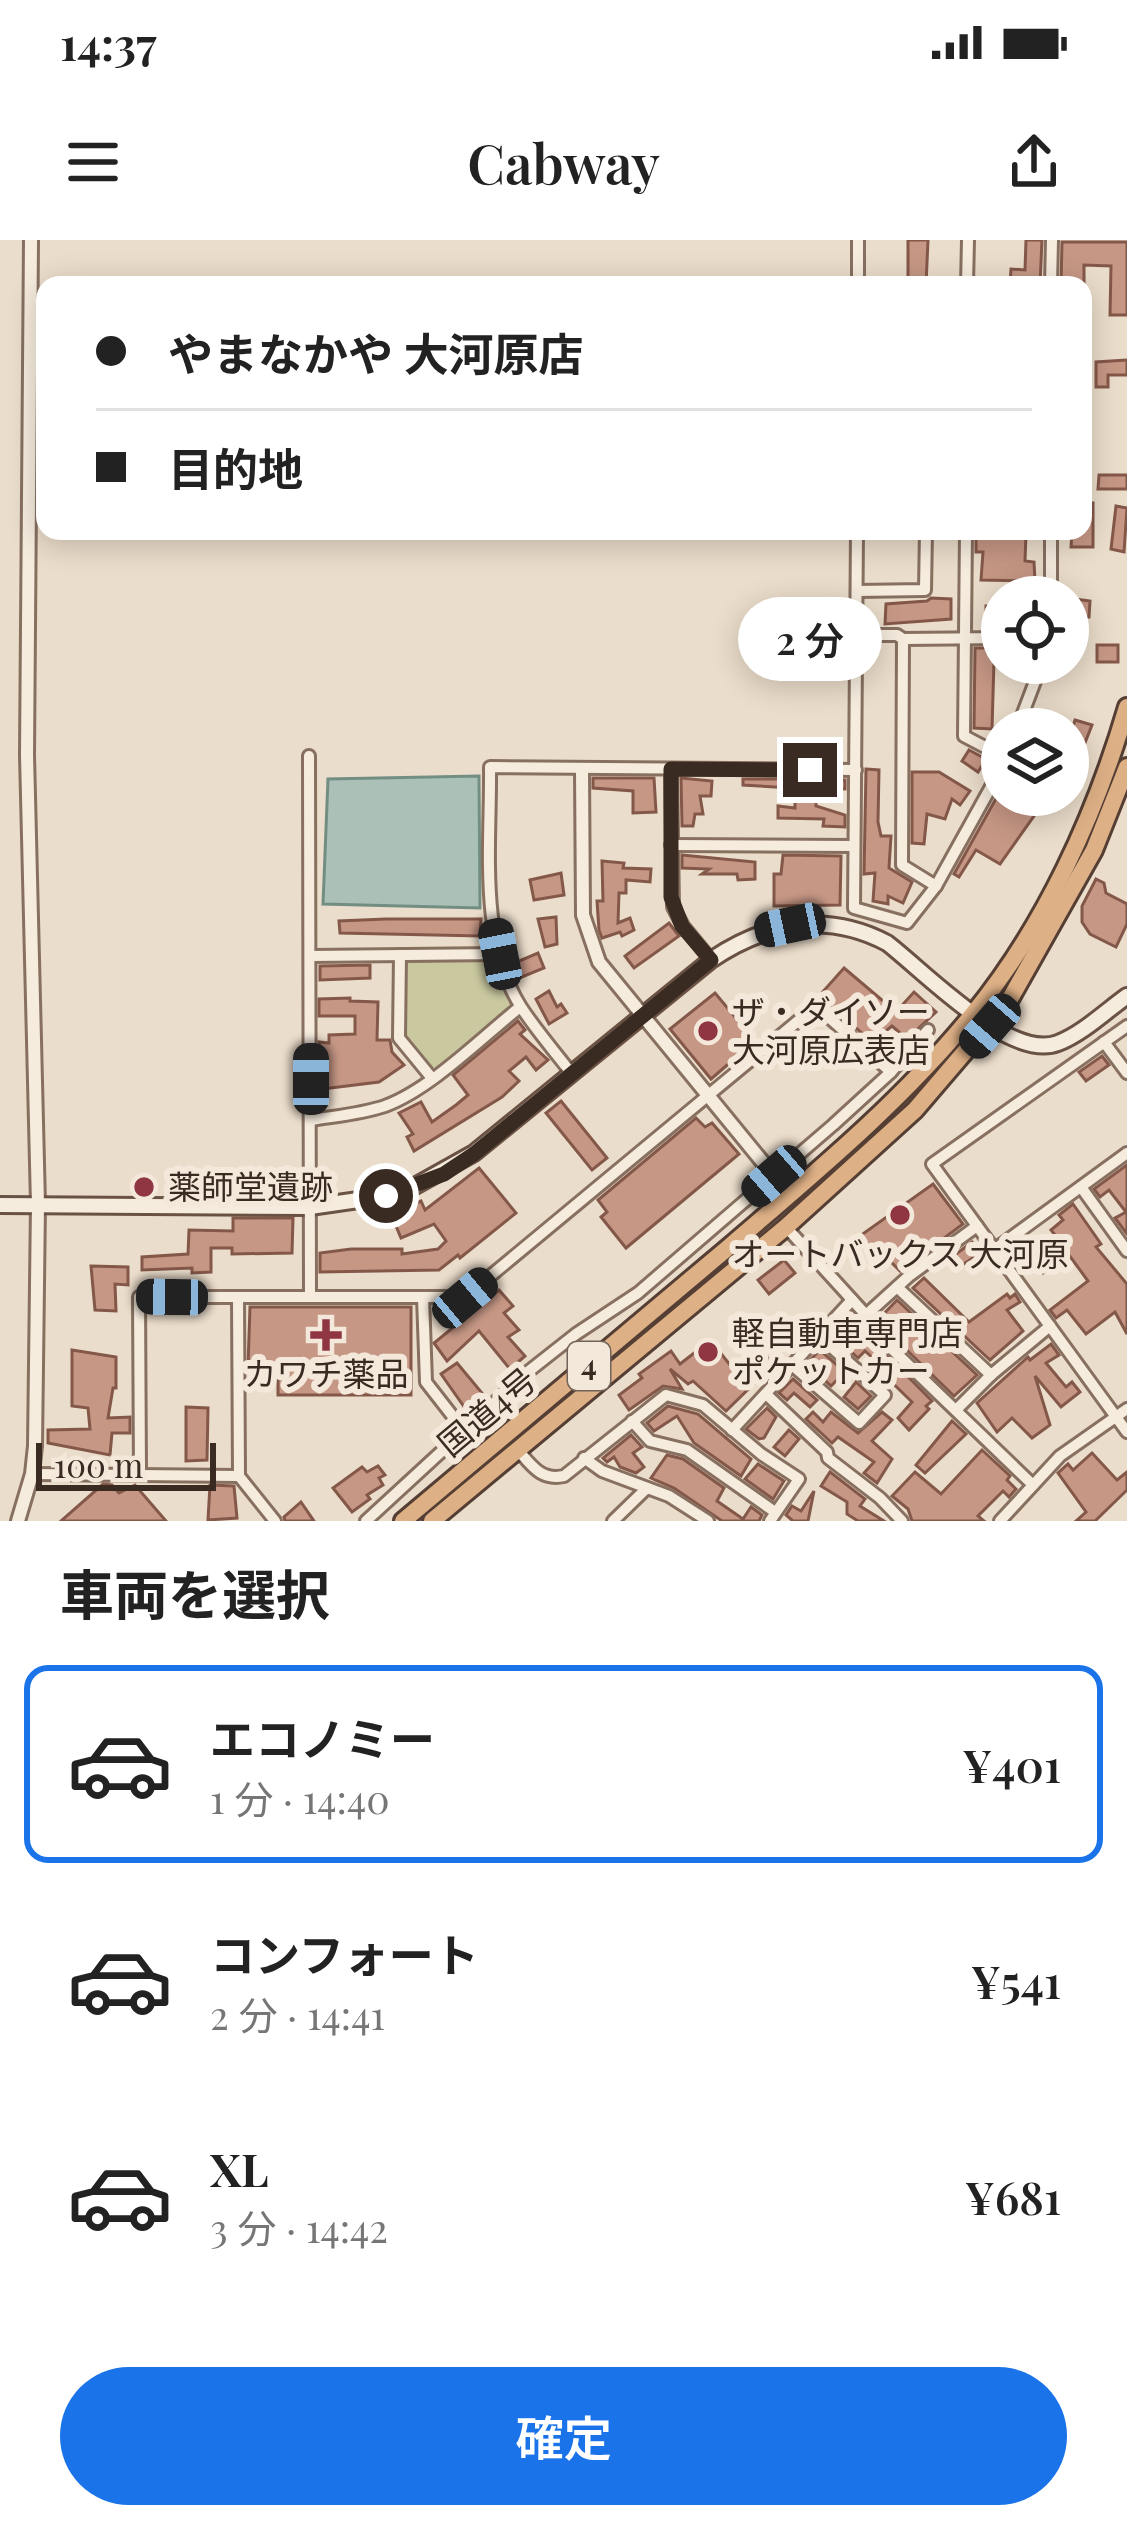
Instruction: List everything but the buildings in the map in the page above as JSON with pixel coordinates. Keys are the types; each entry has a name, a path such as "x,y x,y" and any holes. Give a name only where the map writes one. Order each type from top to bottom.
{"highway":[{"name":"4","path":"974,1013 1026,937 1061,874 1085,824 1127,707"},
{"name":"4","path":"786,1227 915,1110 990,1026 1067,902 1127,767"},
{"name":"国道4号","path":"403,1521 774,1209 903,1093 974,1013"},
{"name":"国道4号","path":"432,1521 453,1513 518,1449 786,1227"}],"main road":[{"path":"0,1205 310,1207 386,1196 444,1174 711,960 766,930 817,923 844,926 887,943 990,1026 1031,1046 1058,1043 1127,996"}],"street":[{"path":"19,1521 32,1474 38,1204 27,755 31,240"},
{"path":"858,240 858,276"},
{"path":"968,240 968,276"},
{"path":"1052,240 1052,276"},
{"path":"857,540 854,908 907,923 936,886 981,804"},
{"path":"857,591 925,590 926,540"},
{"path":"966,540 964,736 981,745"},
{"path":"1051,540 1051,576"},
{"path":"857,635 981,638"},
{"path":"903,639 902,866 936,886"},
{"path":"309,756 310,1297"},
{"path":"572,1073 520,1007 500,954 491,895 490,767 856,770"},
{"path":"582,769 581,891 589,940 612,982 774,1176"},
{"path":"671,769 673,907 682,926 711,960"},
{"path":"670,845 854,846"},
{"path":"311,956 500,954"},
{"path":"400,955 399,1038 431,1077"},
{"path":"140,1474 139,1297 465,1298 815,1006 891,1072"},
{"path":"311,1120 359,1114 389,1104 520,1007"},
{"path":"1127,1026 932,1164 1050,1327 1122,1413 1127,1432"},
{"path":"366,1521 529,1371 638,1293 774,1176 891,1072 928,1030"},
{"path":"1104,1042 1127,1072"},
{"path":"994,1250 1127,1153"},
{"path":"1081,1187 1127,1250"},
{"path":"977,1226 897,1287 866,1315 865,1323 1033,1485"},
{"path":"786,1227 866,1315"},
{"path":"897,1287 991,1375"},
{"path":"238,1298 239,1476 275,1521"},
{"path":"423,1298 426,1382 465,1432"},
{"path":"732,1430 852,1300"},
{"path":"956,1410 1050,1327"},
{"path":"792,1365 859,1424 885,1395 819,1336"},
{"path":"766,1394 827,1451 828,1458 902,1521"},
{"path":"518,1449 538,1473 564,1476 584,1458 632,1420 666,1395 703,1406 799,1479 772,1517 687,1450 650,1441 632,1420"},
{"path":"1000,1521 1060,1456 1122,1413"},
{"path":"584,1458 602,1471 669,1496 706,1520"},
{"path":"32,1474 239,1476"},
{"path":"613,1521 647,1488"}],"green space":[{"path":"407,961 497,962 512,1005 430,1068 405,1037 403,965"}],"shaded area":[{"path":"479,776 480,908 323,904 328,779"}],"place":[{"name":"ザ・ダイソー 大河原広表店","path":"708,1031"},
{"name":"薬師堂遺跡","path":"144,1187"},
{"name":"オートバックス 大河原","path":"900,1215"},
{"name":"カワチ薬品","path":"326,1335"},
{"name":"軽自動車専門店 ポケットカー","path":"708,1352"}],"route":[{"path":"386,1196 444,1174 474,1154 711,960 682,926 673,907 671,769 810,770"}]}
